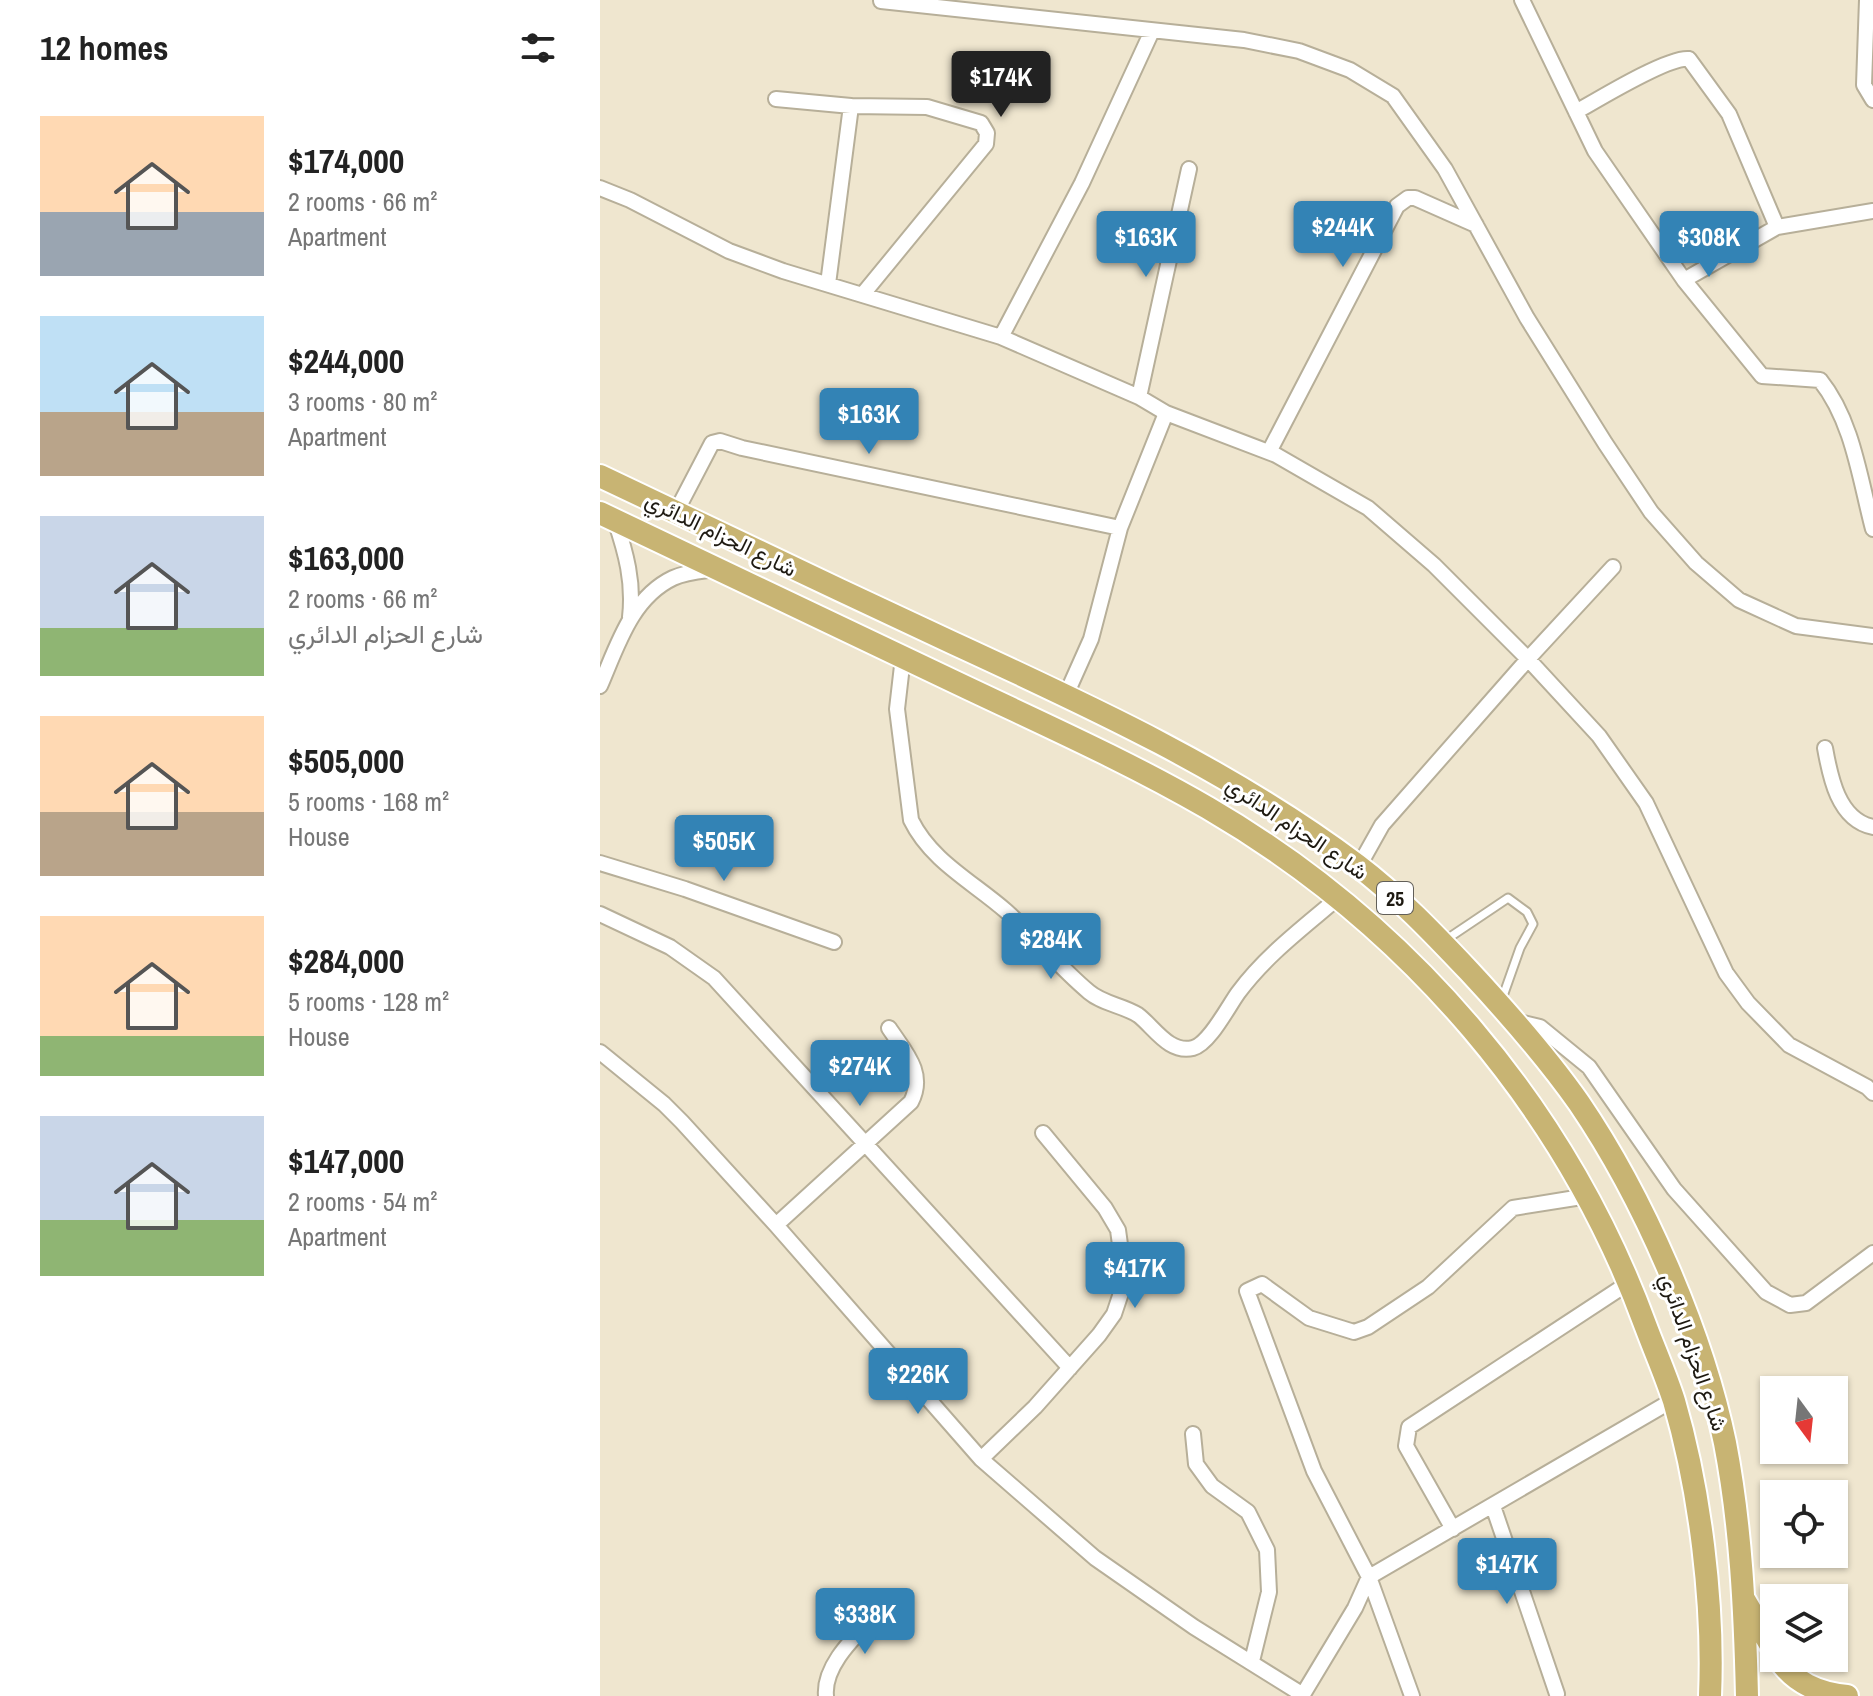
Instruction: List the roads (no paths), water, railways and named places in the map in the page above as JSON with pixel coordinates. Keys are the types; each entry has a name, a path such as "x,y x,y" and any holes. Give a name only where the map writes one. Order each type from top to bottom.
{"main road":[{"name":"شارع الحزام الدائري","path":"600,476 1183,753 1250,793 1359,866 1442,943 1508,1013 1579,1103 1636,1198 1677,1293 1708,1379 1725,1443 1743,1598 1747,1696"},
{"name":"شارع الحزام الدائري","path":"607,516 1159,780 1260,841 1339,897 1401,951 1449,1000 1503,1065 1588,1196 1630,1282 1673,1400 1693,1484 1704,1558 1710,1696"},
{"path":"1743,1598 1760,1627"},
{"path":"1790,1672 1797,1680 1814,1689 1847,1696"}],"street":[{"path":"1522,0 1595,151 1684,280 1762,376 1820,380 1833,395 1847,431 1873,529"},
{"path":"1867,0 1864,85 1873,100"},
{"path":"881,1 1244,40 1299,51 1350,70 1383,89 1393,96 1445,169 1527,318 1605,443 1651,512 1696,563 1739,600 1796,626 1873,636"},
{"path":"1001,337 1082,183 1152,31"},
{"path":"1576,112 1661,67 1682,58 1689,59 1729,114 1777,227"},
{"path":"776,99 851,106 927,107 981,123 987,133 986,144 863,294"},
{"path":"828,284 851,106"},
{"path":"1139,397 1189,169"},
{"path":"600,188 729,251 1001,337 1139,397 1166,413 1269,452 1368,508 1434,565 1599,736 1646,803 1726,973 1748,1003 1789,1045 1871,1087"},
{"path":"1269,452 1397,206 1408,198 1415,198 1476,226"},
{"path":"1684,280 1777,227 1873,211"},
{"path":"1066,695 1091,639 1120,528 1166,413"},
{"path":"676,512 712,443 720,441 1120,528"},
{"path":"607,516 629,566 630,617"},
{"path":"1359,866 1382,825 1613,567"},
{"path":"600,686 630,617 648,596 670,579 716,569"},
{"path":"903,657 897,709 911,820 919,835 960,877 1005,910 1090,993 1138,1016 1164,1040 1179,1048 1194,1048 1206,1039 1263,963 1339,897"},
{"path":"1825,748 1831,778 1842,803 1860,821 1873,827"},
{"path":"600,863 685,889 834,942"},
{"path":"600,914 670,947 714,978 1070,1368"},
{"path":"1508,1013 1540,1027 1589,1067 1674,1189 1766,1292 1790,1305 1806,1303 1873,1253"},
{"path":"776,1225 911,1102 918,1089 917,1074 889,1028"},
{"path":"600,1052 664,1104 776,1225 981,1459 1095,1558 1194,1627 1252,1661 1302,1696 1355,1608 1369,1577 1673,1400"},
{"path":"981,1459 1035,1407 1114,1314 1125,1281 1118,1230 1105,1208 1043,1133"},
{"path":"1412,1696 1369,1577 1314,1471 1247,1291 1262,1284 1309,1318 1354,1332 1368,1327 1428,1287 1513,1208 1588,1196"},
{"path":"1453,1529 1406,1446 1409,1427 1630,1282"},
{"path":"1193,1434 1196,1464 1212,1486 1248,1512 1267,1550 1269,1592 1252,1661"},
{"path":"1493,1506 1557,1694"},
{"path":"826,1696 826,1680 834,1665 878,1612"}],"lane":[{"path":"1442,943 1508,898 1527,912 1533,924 1520,948 1508,1013"}]}
